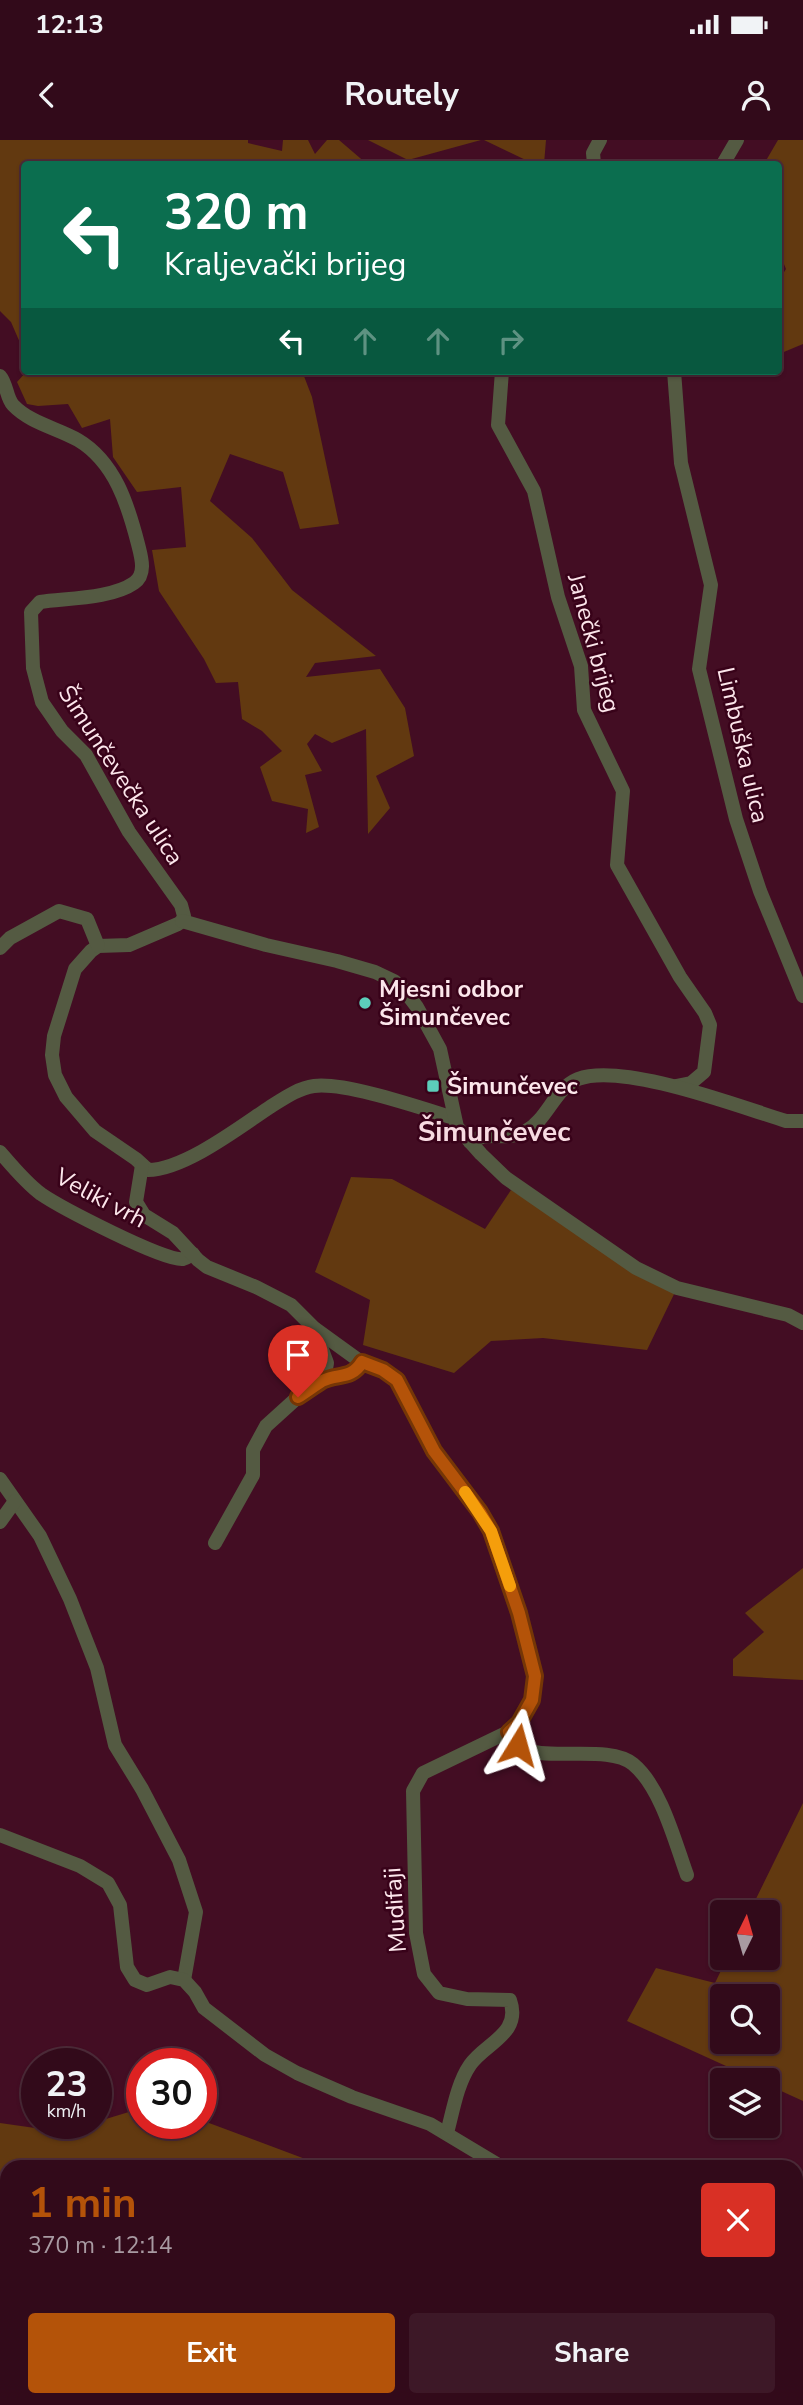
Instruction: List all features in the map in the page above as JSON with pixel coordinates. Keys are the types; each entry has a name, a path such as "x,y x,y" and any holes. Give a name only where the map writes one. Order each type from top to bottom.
{"street":[{"path":"594,161 593,153 600,140"},
{"path":"725,161 737,140"},
{"name":"Janečki brijeg","path":"502,375 498,425 534,491 558,597 581,666 584,710 623,791 617,865 680,977 705,1013 710,1025 704,1072"},
{"name":"Limbuška ulica","path":"674,375 681,463 711,585 699,669 736,819 760,891 803,996"},
{"name":"Šimunčevečka ulica","path":"0,376 10,403 17,409 78,440 99,458 118,483 132,520 142,561 140,576 134,583 108,593 40,602 31,612 33,668 42,702 62,731 86,755 129,832 180,905 184,916 182,921"},
{"path":"0,948 10,939 59,911 87,919 99,946"},
{"path":"454,1118 349,1090 311,1087 282,1100 189,1158 160,1170 148,1170 95,1131 66,1097 55,1074 52,1055 54,1036 75,969 99,946 129,945 182,921 375,972 394,981 417,1007 440,1049 457,1127 506,1178 636,1268 677,1288 788,1315 803,1324"},
{"path":"676,1086 691,1083 704,1072 718,1100"},
{"path":"470,1142 482,1136 506,1137 528,1130 563,1089 578,1079 597,1076 676,1086 786,1121 803,1121"},
{"name":"Veliki vrh","path":"0,1152 42,1194 92,1222 172,1257 183,1259 193,1254"},
{"path":"142,1164 136,1202 144,1215 173,1233 198,1260 219,1273 256,1287 290,1305 314,1328 362,1362 383,1370 397,1380 434,1451 491,1531 519,1613 535,1676 532,1700 519,1723 509,1732 518,1745 525,1749 605,1755 624,1758 634,1765 647,1778 657,1797 687,1875"},
{"path":"314,1328 327,1363 324,1380"},
{"path":"215,1543 253,1475 253,1450 266,1426 298,1397 324,1380 351,1374 362,1362"},
{"path":"0,1479 40,1536 70,1599 97,1668 115,1745 142,1789 178,1860 196,1912 184,1980"},
{"path":"0,1522 15,1501"},
{"name":"Mudifaji","path":"447,2133 460,2089 471,2064 502,2037 512,2022 513,2008 510,2000 467,1999 439,1993 424,1974 416,1933 414,1791 423,1773 509,1732"},
{"path":"0,1835 80,1866 108,1883 120,1905 127,1967 135,1980 147,1984 170,1977 184,1980 204,2008 218,2021 276,2061 352,2097 430,2124 490,2160"}],"shaded area":[{"path":"0,140 248,140 248,143 282,151 283,140 308,140 315,154 327,140 339,140 364,161 21,161 21,345 11,322 0,311"},
{"path":"368,140 481,140 408,160"},
{"path":"484,140 546,140 544,161 528,161"},
{"path":"778,140 803,140 803,344 782,353 782,275 786,269 782,259 782,161 766,161"},
{"path":"23,375 304,375 312,397 339,524 300,529 283,472 230,454 210,501 252,538 292,590 376,656 315,663 306,677 380,669 405,708 414,756 376,776 390,808 368,834 366,729 332,743 315,734 307,744 322,771 305,775 319,827 306,833 308,809 272,801 260,767 282,751 262,731 242,719 238,682 216,683 204,659 159,591 152,550 186,547 181,487 137,492 113,457 110,419 82,428 68,404 27,404 17,382"},
{"path":"351,1177 392,1179 485,1229 511,1190 677,1288 647,1350 543,1338 491,1341 454,1373 363,1345 370,1300 315,1272"},
{"path":"803,1568 803,1680 733,1676 733,1659 764,1632 745,1613"},
{"path":"803,1803 803,2101 780,2090 780,2068 730,2068 627,2021 656,1968 715,1983 721,1970 780,1970 780,1900 755,1900"},
{"path":"126,2113 126,2139 217,2139 217,2126 308,2160 0,2160 0,2123 21,2126 21,2139 112,2139 112,2117"}],"slow traffic":[{"path":"465,1492 491,1531 510,1586"}],"place":[{"name":"Mjesni odbor Šimunčevec","path":"365,1003"},
{"name":"Šimunčevec","path":"433,1086"}],"district":[{"name":"Šimunčevec","path":"494,1131"}],"route":[{"path":"298,1397 324,1380 351,1374 362,1362 391,1374 397,1380 434,1451 491,1531 519,1613 535,1676 532,1700 519,1723 509,1732 518,1745"}]}
